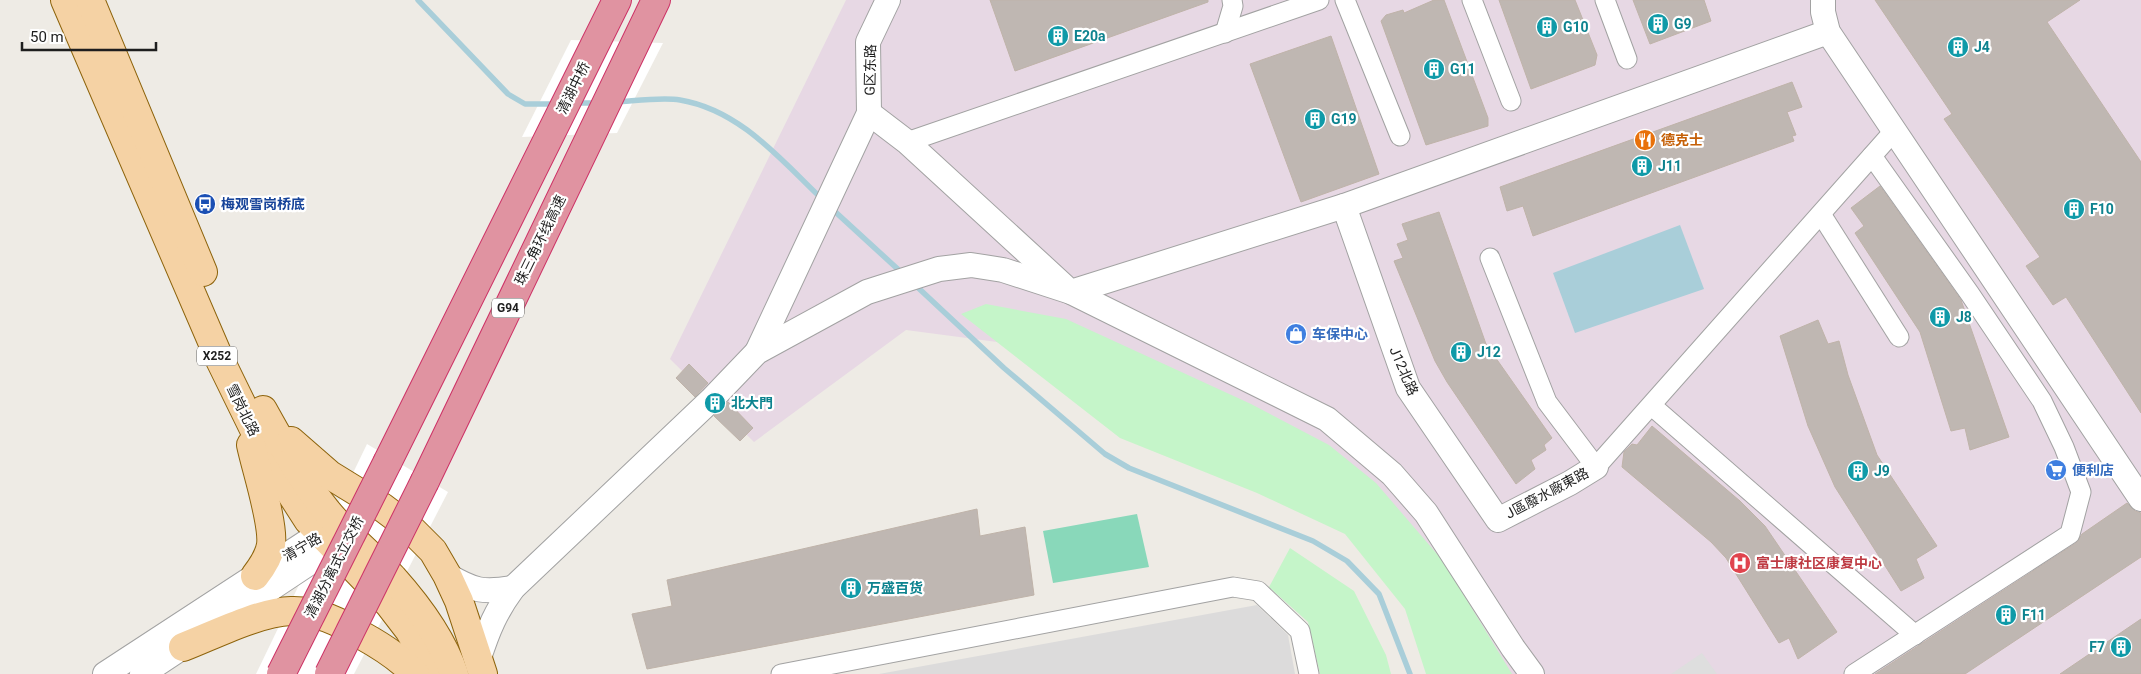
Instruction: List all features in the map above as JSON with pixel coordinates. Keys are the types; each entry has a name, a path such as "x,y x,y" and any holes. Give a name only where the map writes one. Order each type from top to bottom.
{"highway":[{"name":"清湖中桥","path":"388,461 617,0"},
{"name":"珠三角环线高速","path":"329,674 424,482 656,0"},
{"name":"清湖分离式立交桥","path":"280,674 388,461"}],"main road":[{"name":"雪岗北路","path":"65,0 251,407 284,448 312,491 332,537 409,630 423,654 431,674"},
{"name":"雪岗北路","path":"90,0 236,354 251,407"},
{"path":"251,407 330,475 382,507 410,528 433,552 447,575 481,666"},
{"path":"251,407 270,526 271,545 266,561 255,576"},
{"name":"雪岗北路","path":"332,537 392,578 417,607 437,637 454,674"},
{"path":"183,647 269,614 292,611 320,615 347,626 405,663 415,674"}],"street":[{"name":"G区东路","path":"869,113 868,42 888,0"},
{"path":"1225,33 1234,6 1232,0"},
{"path":"907,142 1318,0"},
{"path":"1345,0 1400,136"},
{"path":"1472,0 1511,102"},
{"path":"1605,0 1627,59"},
{"path":"1823,0 1823,12 1828,32 2141,498"},
{"path":"1071,292 1344,206 1828,32"},
{"path":"757,352 869,113 907,142 1071,292"},
{"path":"1490,258 1547,402 1596,467 1894,131"},
{"path":"1854,674 2070,534 2081,492 2064,447 2042,401 1970,294 1872,156"},
{"name":"J12北路","path":"1344,206 1408,388 1498,520"},
{"path":"1821,214 1899,337"},
{"path":"481,666 495,615 513,588 711,400 757,352 867,292 939,269 970,265 1003,270 1071,292 1328,420 1392,474 1426,513 1513,648 1532,674"},
{"path":"1652,406 1915,635"},
{"name":"J區廢水廠東路","path":"1498,520 1570,483 1596,467"},
{"name":"清宁路","path":"105,674 255,576 332,537"},
{"name":"清宁路","path":"142,674 183,647 332,537"},
{"path":"447,575 467,587 489,592 513,588"},
{"path":"781,674 1233,587 1258,591 1300,631 1309,674"}],"shaded area":[{"path":"846,0 2141,0 2141,674 1469,674 1369,504 1081,353 906,330 754,442 670,359"},
{"path":"1257,605 1288,635 1295,674 879,674"},
{"path":"1702,653 1717,674 1671,674"}],"green space":[{"path":"986,304 1066,319 1251,404 1329,445 1376,483 1443,561 1512,674 1426,674 1405,609 1345,534 1257,493 1120,438 961,314"},
{"path":"1137,514 1149,567 1053,583 1043,531"},
{"path":"1290,548 1354,591 1386,655 1391,674 1320,674 1308,622 1269,587"}],"water":[{"path":"1680,225 1704,289 1575,333 1553,273"}],"pier":[{"path":"571,40 663,43 617,133 522,137"},
{"path":"367,444 448,492 354,674 256,674"}],"building":[{"name":"E20a","path":"990,0 1208,0 1208,2 1015,71"},
{"name":"G11","path":"1434,0 1444,0 1488,118 1488,126 1426,145 1381,21 1386,15 1403,10 1404,13"},
{"name":"G10","path":"1499,0 1575,0 1597,55 1595,65 1531,89"},
{"name":"G9","path":"1633,0 1704,0 1711,21 1650,44"},
{"name":"F10","path":"1875,0 2080,0 2047,22 2141,162 2141,413 2066,297 2053,305 2026,266 2040,257 1944,119 1952,114"},
{"name":"G19","path":"1331,36 1379,174 1301,202 1250,64"},
{"name":"J11","path":"1792,82 1802,107 1787,112 1796,135 1792,136 1794,141 1533,236 1523,206 1507,211 1500,187"},
{"name":"J8","path":"1880,186 1961,300 2009,437 1970,450 1965,428 1951,431 1920,332 1855,233 1864,226 1851,208"},
{"name":"J12","path":"1439,212 1486,344 1552,438 1544,445 1546,450 1531,460 1535,469 1516,484 1447,382 1435,361 1394,261 1403,258 1397,244 1408,240 1402,224"},
{"name":"J9","path":"1818,320 1828,344 1839,341 1848,375 1877,455 1937,546 1916,559 1924,578 1901,591 1835,487 1808,426 1780,336"},
{"path":"689,364 708,383 695,397 676,378"},
{"path":"728,402 753,428 740,441 714,416"},
{"path":"1652,426 1740,501 1765,526 1837,632 1798,659 1789,638 1779,643 1726,558 1711,542 1622,467 1624,452 1632,444 1637,445"},
{"name":"F11","path":"2127,503 2135,511 2141,513 2141,557 1965,674 1875,674 2076,543 2082,534"},
{"name":"万盛百货","path":"977,509 980,536 1025,527 1034,595 647,669 632,614 672,606 667,580"},
{"name":"F7","path":"2141,619 2141,674 2060,674"}],"waterway":[{"path":"418,0 508,94 525,104 556,104"},
{"path":"615,102 673,99 702,105 722,114 758,138 822,199"},
{"path":"575,103 598,103"},
{"path":"830,207 902,273"},
{"path":"913,283 1004,368 1105,454 1129,468 1313,541 1347,561 1379,594 1410,674"}],"place":[{"name":"G9","path":"1658,24"},
{"name":"G10","path":"1547,27"},
{"name":"E20a","path":"1058,36"},
{"name":"J4","path":"1958,47"},
{"name":"G11","path":"1434,69"},
{"name":"G19","path":"1315,119"},
{"name":"德克士","path":"1645,140"},
{"name":"J11","path":"1642,166"},
{"name":"梅观雪岗桥底","path":"205,204"},
{"name":"F10","path":"2074,209"},
{"name":"J8","path":"1940,317"},
{"name":"车保中心","path":"1296,334"},
{"name":"J12","path":"1461,352"},
{"name":"北大門","path":"715,403"},
{"name":"便利店","path":"2056,470"},
{"name":"J9","path":"1858,471"},
{"name":"富士康社区康复中心","path":"1740,563"},
{"name":"万盛百货","path":"851,588"},
{"name":"F11","path":"2006,615"},
{"name":"F7","path":"2121,647"}]}
